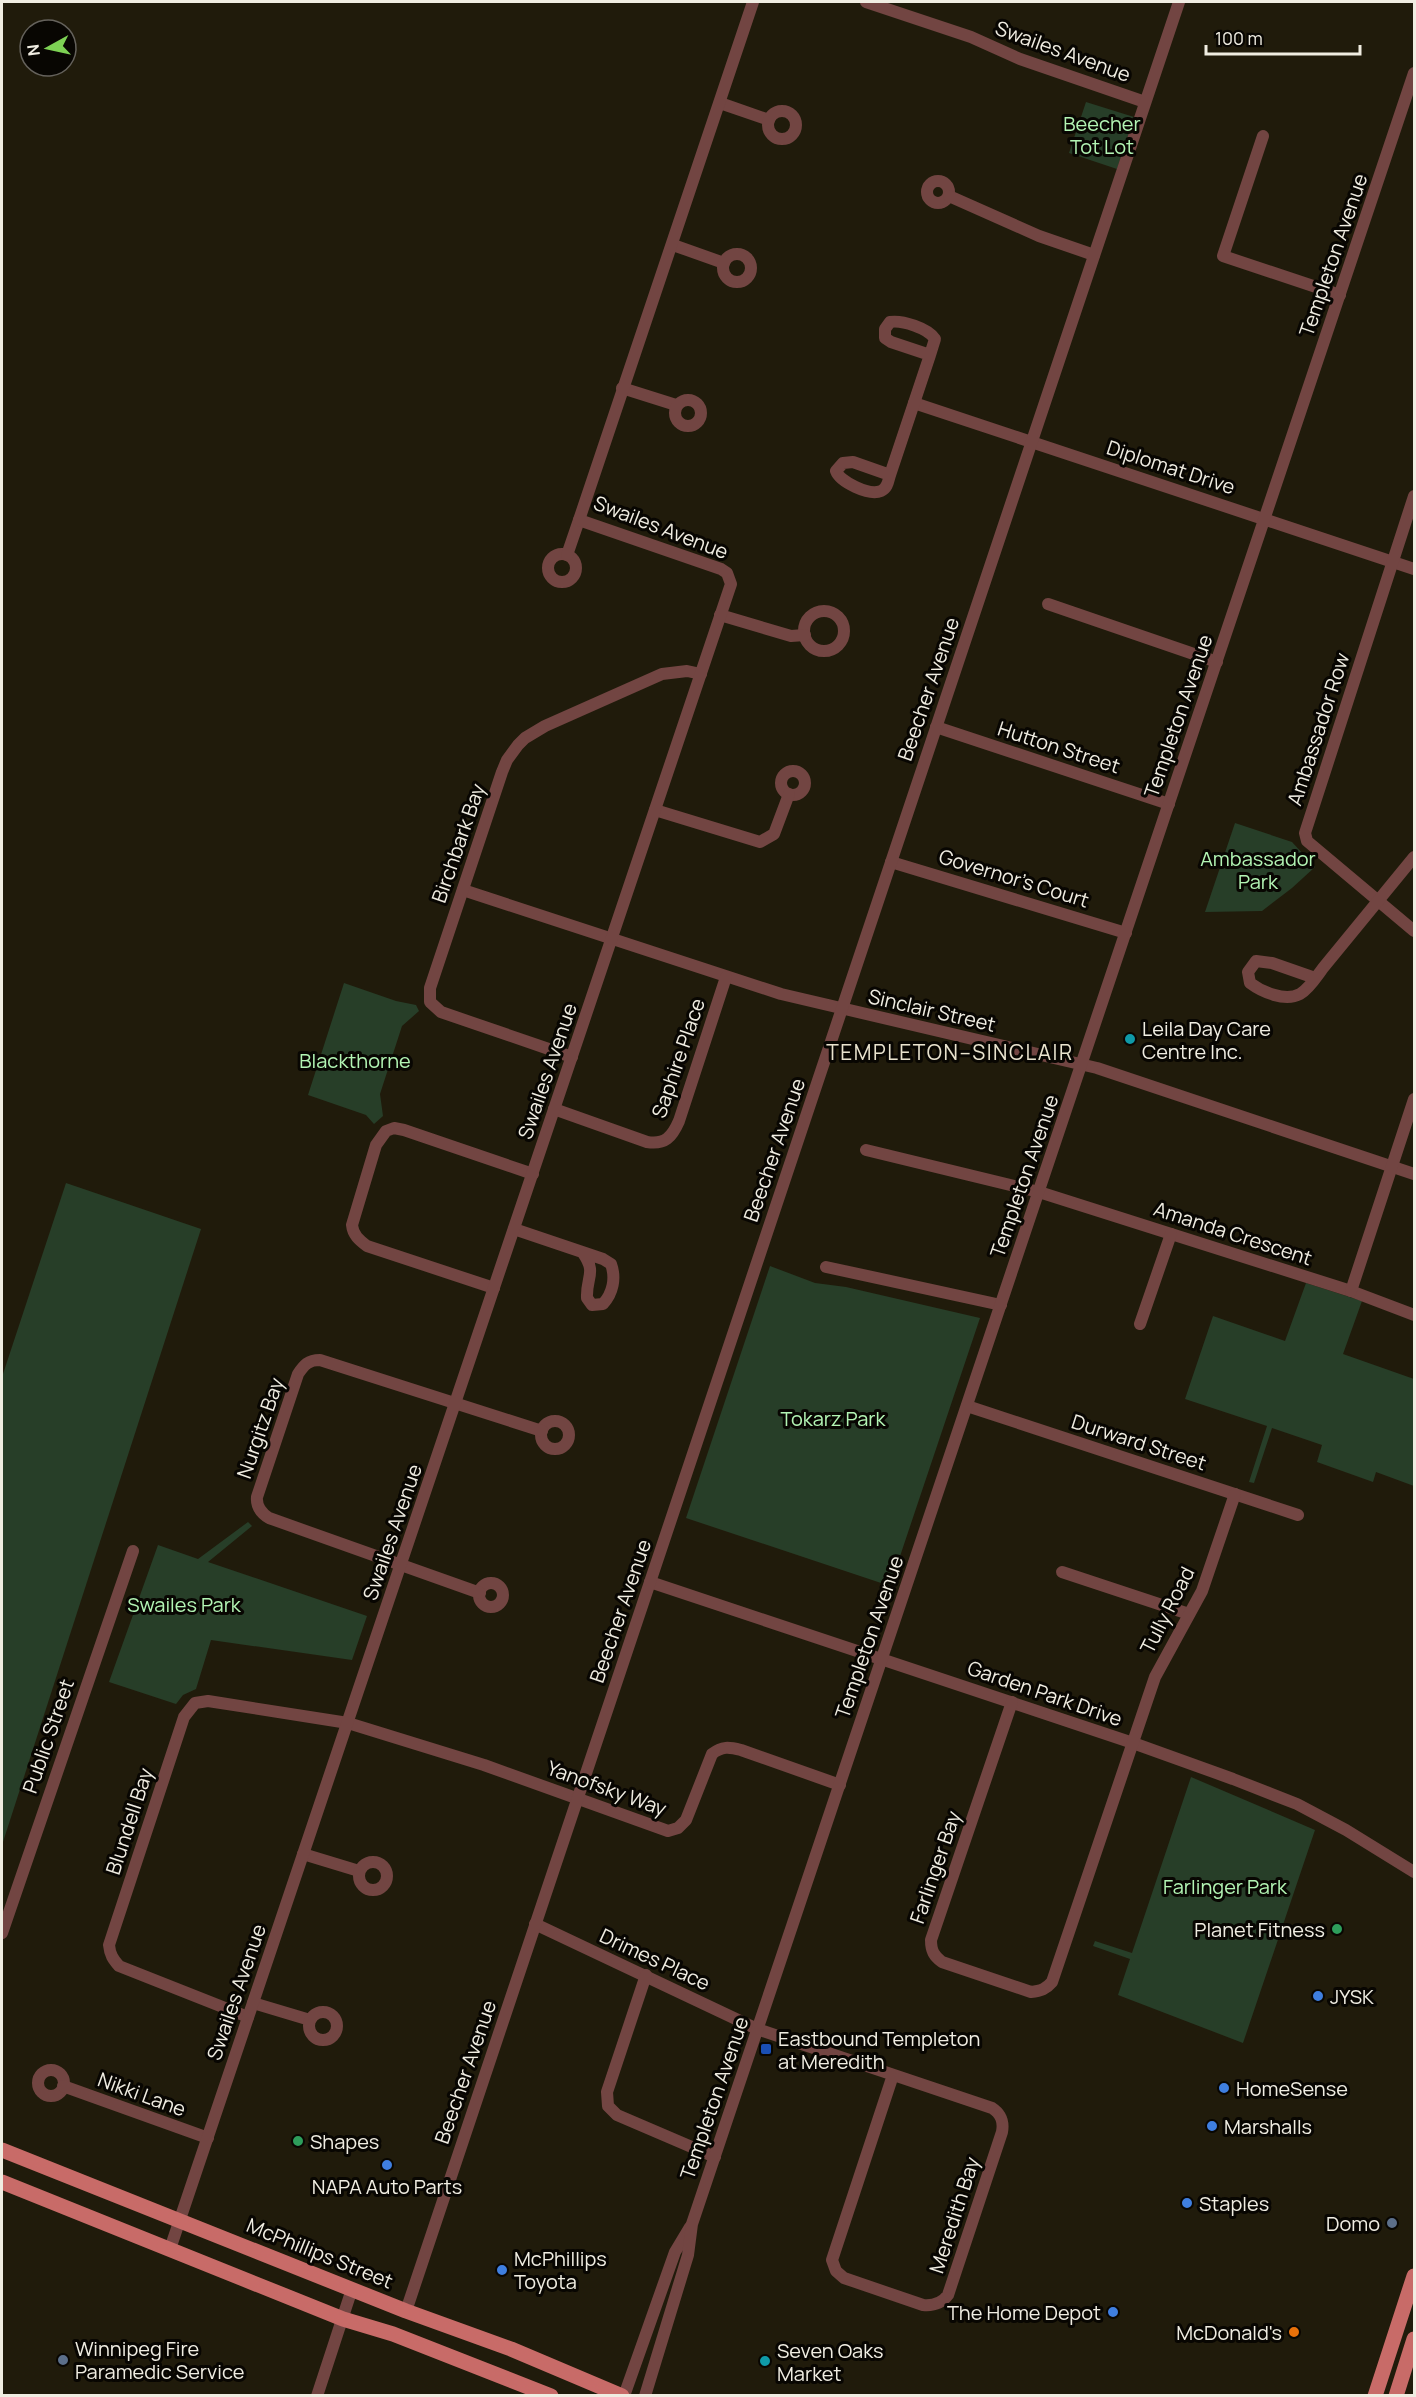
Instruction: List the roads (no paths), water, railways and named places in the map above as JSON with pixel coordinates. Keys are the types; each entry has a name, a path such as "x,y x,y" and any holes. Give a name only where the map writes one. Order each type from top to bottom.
{"main road":[{"name":"McPhillips Street","path":"2,2150 406,2311 511,2349 623,2396"},
{"path":"2,2182 343,2319 403,2338 551,2396"},
{"path":"1375,2396 1414,2276"},
{"path":"1396,2396 1414,2339"}],"street":[{"name":"Swailes Avenue","path":"170,2249 731,584 728,573 721,569 579,520 753,2"},
{"name":"Swailes Avenue","path":"866,2 971,37 1040,67 1146,102"},
{"name":"Beecher Avenue","path":"406,2311 1179,2"},
{"name":"Templeton Avenue","path":"645,2396 688,2255 692,2224 1414,73"},
{"path":"1401,113 1414,99"},
{"path":"720,103 769,120"},
{"path":"1263,136 1223,256 1340,295"},
{"path":"948,196 1039,236 1094,255"},
{"path":"672,245 724,263"},
{"path":"890,475 930,355"},
{"path":"622,388 676,405"},
{"name":"Diplomat Drive","path":"914,403 1414,569"},
{"name":"Ambassador Row","path":"1414,496 1305,833 1311,845 1414,930"},
{"path":"567,555 579,520"},
{"path":"1048,604 1217,662"},
{"path":"720,615 791,636 805,634"},
{"name":"Birchbark Bay","path":"572,1057 441,1012 430,1002 430,988 463,890 507,760 525,738 662,674 687,671 701,674"},
{"name":"Hutton Street","path":"936,727 1169,804"},
{"path":"655,810 760,842 774,834 789,794"},
{"path":"1315,978 1272,963 1256,961 1248,972 1250,983 1259,990 1284,997 1300,994 1315,978 1414,857"},
{"name":"Governor's Court","path":"891,862 1126,933"},
{"name":"Sinclair Street","path":"463,890 726,977 842,1010 1082,1064 1414,1174"},
{"name":"Saphire Place","path":"554,1109 647,1142 658,1144 668,1139 679,1121 726,977"},
{"path":"1351,1291 1414,1099"},
{"path":"494,1288 367,1246 360,1241 352,1230 353,1217 376,1145 386,1131 394,1128 533,1174"},
{"name":"Amanda Crescent","path":"866,1150 1039,1192 1351,1291 1414,1315"},
{"path":"514,1229 583,1253"},
{"path":"1140,1324 1171,1234"},
{"path":"826,1267 1001,1305"},
{"name":"Nurgitz Bay","path":"401,1564 269,1518 256,1504 298,1374 304,1365 312,1360 320,1360 455,1404"},
{"path":"455,1404 542,1431"},
{"name":"Durward Street","path":"967,1406 1298,1515"},
{"name":"Tully Road","path":"1133,1743 1155,1677 1202,1591 1235,1494"},
{"name":"Public Street","path":"2,1933 133,1551"},
{"path":"401,1564 480,1593"},
{"path":"1062,1572 1189,1614"},
{"name":"Garden Park Drive","path":"650,1582 1133,1743 1297,1804 1346,1830 1414,1872"},
{"name":"Blundell Bay","path":"248,2018 119,1966 112,1959 109,1945 168,1763 188,1710 201,1701 348,1723"},
{"name":"Farlinger Bay","path":"1012,1702 931,1941 931,1948 942,1962 1031,1992 1047,1988 1052,1982 1133,1743"},
{"name":"Yanofsky Way","path":"348,1723 444,1752 668,1831 678,1828 686,1820 712,1754 720,1748 730,1747 840,1785"},
{"path":"303,1854 359,1871"},
{"name":"Drimes Place","path":"535,1924 646,1975 757,2030"},
{"path":"646,1975 607,2092 608,2106 617,2115 715,2157"},
{"path":"254,2003 310,2020"},
{"name":"Meredith Bay","path":"757,2030 893,2074 992,2108 999,2114 1003,2125 948,2295 939,2303 932,2305 923,2305 844,2278 836,2271 832,2260 893,2074"},
{"name":"Nikki Lane","path":"63,2086 208,2138"},
{"name":"Templeton Avenue","path":"623,2396 675,2252 692,2224"},
{"path":"317,2396 352,2289"}],"place":[{"name":"Leila Day Care Centre Inc.","path":"1130,1039"},
{"name":"Planet Fitness","path":"1337,1929"},
{"name":"JYSK","path":"1318,1996"},
{"name":"Eastbound Templeton at Meredith","path":"766,2049"},
{"name":"HomeSense","path":"1224,2088"},
{"name":"Marshalls","path":"1212,2126"},
{"name":"Shapes","path":"298,2141"},
{"name":"NAPA Auto Parts","path":"387,2165"},
{"name":"Staples","path":"1187,2203"},
{"name":"Domo","path":"1392,2223"},
{"name":"McPhillips Toyota","path":"502,2270"},
{"name":"The Home Depot","path":"1113,2312"},
{"name":"McDonald's","path":"1294,2332"},
{"name":"Winnipeg Fire Paramedic Service","path":"63,2360"},
{"name":"Seven Oaks Market","path":"765,2361"}],"district":[{"name":"TEMPLETON–SINCLAIR","path":"950,1052"}],"park label":[{"name":"Beecher Tot Lot","path":"1102,134"},
{"name":"Ambassador Park","path":"1258,870"},
{"name":"Blackthorne","path":"355,1060"},
{"name":"Tokarz Park","path":"833,1418"},
{"name":"Swailes Park","path":"184,1604"},
{"name":"Farlinger Park","path":"1225,1886"}]}
